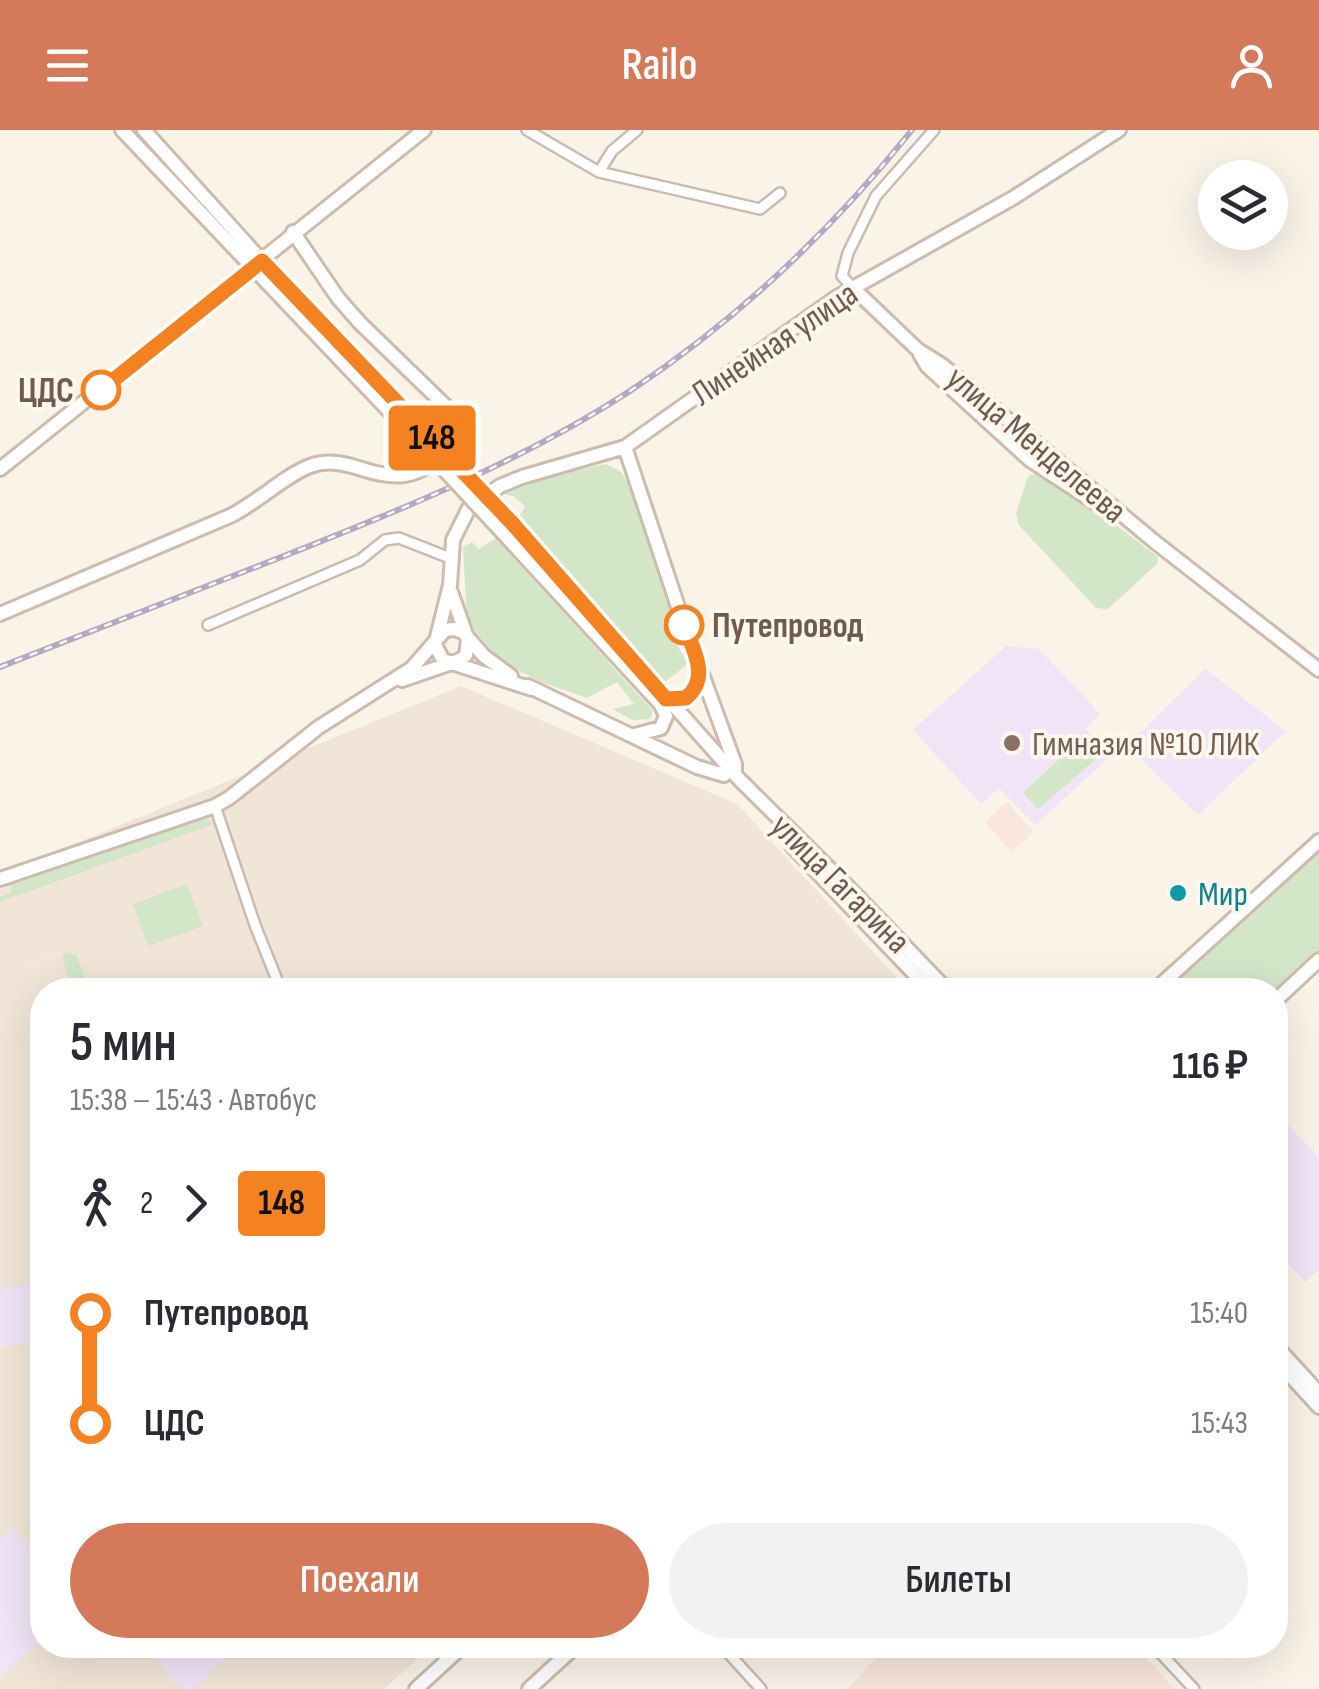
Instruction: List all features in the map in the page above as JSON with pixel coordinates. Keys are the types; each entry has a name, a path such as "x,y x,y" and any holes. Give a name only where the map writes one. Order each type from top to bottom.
{"main road":[{"name":"улица Гагарина","path":"122,130 416,430 919,978"},
{"name":"улица Гагарина","path":"144,130 242,235 257,265"},
{"path":"0,470 424,130"},
{"name":"Линейная улица","path":"438,636 459,522 470,508 500,486 625,447 852,288 1013,198 1119,130"},
{"path":"0,614 256,504 308,466 327,462 396,476 424,468 450,447 459,429 459,419 360,323 293,232"},
{"name":"улица Менделеева","path":"852,288 918,350 966,384 1154,542 1319,670"},
{"name":"улица Гагарина","path":"625,447 736,764 730,775"},
{"name":"Линейная улица","path":"450,585 468,640"},
{"path":"0,880 214,806 319,727 390,684 423,657 445,630 462,632 468,640 466,655 390,684"},
{"path":"438,636 437,654 452,662"},
{"name":"улица Гагарина","path":"468,640 501,671 532,689"},
{"name":"улица Гагарина","path":"452,662 532,689 697,767 730,775 856,895 936,978"},
{"path":"634,735 661,728 666,716 664,702 694,692 700,682 700,668"},
{"path":"1168,978 1319,840"},
{"path":"1288,989 1319,960"},
{"path":"1288,1360 1314,1388 1319,1407"},
{"path":"1288,1368 1314,1388"},
{"path":"416,1689 450,1658"},
{"path":"529,1689 564,1658"}],"street":[{"path":"527,130 599,172 760,208 780,193"},
{"path":"599,172 612,151 637,130"},
{"path":"852,288 842,276 848,253 876,196 934,130"},
{"path":"208,625 360,560 386,540 399,538 450,558"},
{"path":"214,806 276,978"},
{"path":"733,1658 762,1689"},
{"path":"1165,1658 1194,1689"}],"shaded area":[{"name":"Гимназия №10 ЛИК","path":"1006,646 1039,649 1100,714 1085,729 1111,756 1035,825 999,788 981,804 913,730"},
{"path":"1205,669 1286,731 1198,815 1127,746"},
{"path":"461,686 737,804 897,978 30,978 30,1658 418,1658 384,1689 0,1689 0,874"},
{"path":"1007,802 1034,832 1012,852 985,822"},
{"path":"1288,1125 1319,1158 1319,1269 1305,1282 1288,1264"},
{"path":"30,1284 30,1343 0,1347 0,1289"},
{"path":"13,1526 30,1547 30,1651 0,1677 0,1539"},
{"path":"154,1658 226,1658 193,1689 181,1689"},
{"path":"876,1658 1146,1658 1175,1689 847,1689"}],"green space":[{"path":"606,464 621,472 632,490 670,608 662,624 689,663 665,682 519,517 525,506 513,496 503,494 559,474"},
{"path":"1038,474 1086,502 1158,557 1157,564 1108,609 1096,608 1018,524 1016,513 1027,479"},
{"path":"496,538 653,711 650,719 632,720 613,709 634,704 617,682 587,698 541,682 500,661 467,621 463,547 472,542 479,549"},
{"path":"1086,734 1104,752 1038,809 1023,793"},
{"path":"202,819 214,824 0,902 0,897 11,893 11,884"},
{"path":"1319,841 1319,960 1288,989 1288,978 1168,978"},
{"path":"187,884 203,926 148,946 133,904"},
{"path":"65,952 76,955 86,978 69,978 62,957"}],"railway":[{"path":"0,667 420,500 506,461 590,416 670,364 745,304 816,238 912,130"}],"bus line":[{"name":"148","path":"101,390 262,261 512,523 666,699 686,698 700,682 700,668 684,625"}],"place":[{"name":"ЦДС","path":"101,390"},
{"name":"Путепровод","path":"684,625"},
{"name":"Гимназия №10 ЛИК","path":"1012,743"},
{"name":"Мир","path":"1178,893"}]}
